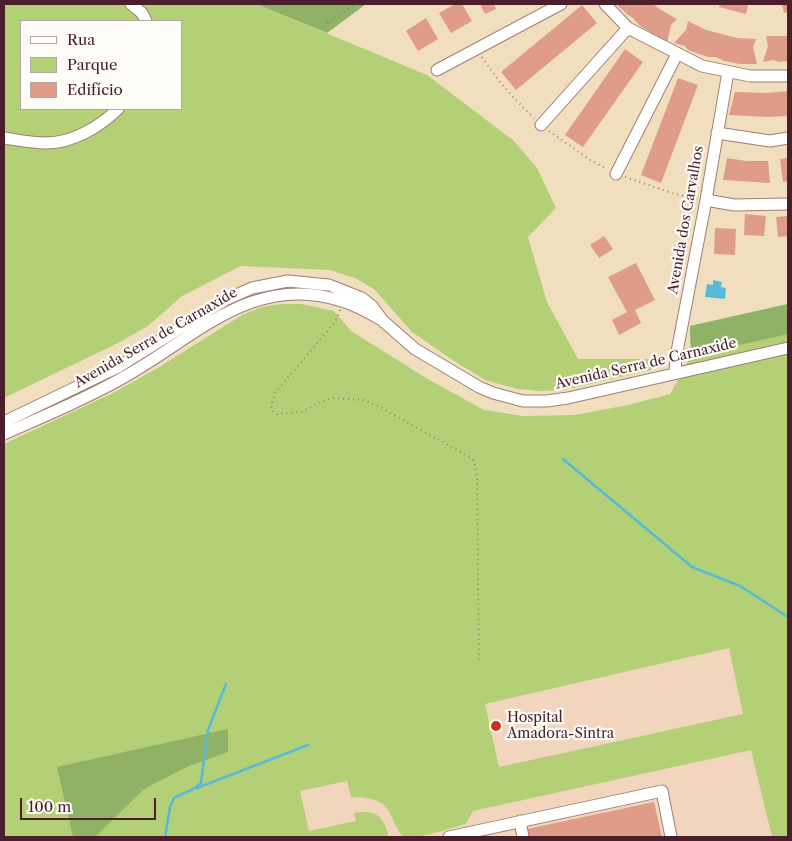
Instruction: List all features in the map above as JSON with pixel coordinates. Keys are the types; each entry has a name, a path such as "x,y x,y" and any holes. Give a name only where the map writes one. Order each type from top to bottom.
{"street":[{"path":"131,4 142,13 146,20"},
{"path":"437,70 560,4"},
{"path":"605,4 628,28 702,66 750,76 788,76"},
{"path":"541,125 628,28"},
{"path":"616,174 677,54"},
{"name":"Avenida dos Carvalhos","path":"675,373 676,357 728,72"},
{"path":"4,138 47,143 77,137 109,118 117,110"},
{"path":"717,133 770,141 788,138"},
{"path":"706,200 734,205 788,204"},
{"name":"Avenida Serra de Carnaxide","path":"4,422 118,367 224,300 252,288 288,281 329,285 362,298 372,306 383,321 415,350 479,388 523,401 547,401 568,398 788,348"},
{"name":"Avenida Serra de Carnaxide","path":"4,434 124,377 222,316 260,298 292,293 328,297 344,301 383,321"},
{"path":"449,837 495,832 520,821 662,791 671,837"},
{"path":"520,821 523,837"}],"path":[{"path":"327,23 356,4"},
{"path":"476,49 500,83 517,102 541,125 581,154 616,174 660,190 706,200"},
{"path":"344,301 334,322 275,394 271,408 275,414 280,415 302,412 320,402 333,398 364,400 380,407 474,461 477,478 480,663"}],"shaded area":[{"name":"Hospital Amadora-Sintra","path":"723,620 772,837 73,837"}],"green space":[{"path":"4,4 256,4 427,75 514,141 537,168 556,208 528,237 547,302 578,359 654,359 651,370 564,390 517,389 485,380 451,359 412,332 374,289 357,279 330,270 241,266 182,296 148,326 120,342 4,398"},
{"path":"256,4 366,4 327,33"},
{"path":"281,304 301,304 334,311 351,331 426,378 484,410 523,416 575,415 628,405 670,394 691,356 690,326 788,304 788,837 772,837 751,750 473,811 466,824 417,837 405,837 402,835 385,806 378,801 351,797 347,781 300,791 309,831 356,821 354,813 367,812 380,818 388,834 386,837 4,837 4,444 113,393 156,369 242,315 262,307","holes":["729,648 743,714 499,767 485,704"]},
{"path":"788,304 788,334 691,356 690,326"},
{"path":"228,729 228,752 189,766 144,789 95,837 73,837 57,767"}],"water":[{"path":"713,280 722,282 721,287 726,288 725,299 705,297 707,284 713,285"}],"building":[{"path":"455,4 462,4 472,21 451,33 439,13"},
{"path":"480,4 494,4 496,9 485,14"},
{"path":"616,4 653,4 677,19 671,25 667,43 639,25"},
{"path":"720,4 748,4 746,14 719,7"},
{"path":"782,4 788,4 788,12 784,13"},
{"path":"582,5 597,23 516,90 501,72"},
{"path":"426,18 438,39 418,51 406,31"},
{"path":"688,21 706,30 737,38 756,39 753,47 757,64 740,64 724,61 716,57 708,57 674,43 686,30"},
{"path":"766,36 788,36 788,61 779,62 774,60 763,62 768,46"},
{"path":"625,49 643,62 583,147 565,135"},
{"path":"678,78 698,85 661,183 641,175"},
{"path":"788,91 788,116 729,115 735,92 768,93"},
{"path":"727,158 746,161 768,161 770,183 723,180"},
{"path":"788,158 788,181 783,182 780,159"},
{"path":"745,214 766,216 764,236 744,235"},
{"path":"788,216 788,236 778,237 776,217"},
{"path":"715,228 736,229 735,255 714,254"},
{"path":"604,236 613,249 599,258 590,245"},
{"path":"636,263 655,300 635,310 641,323 619,335 612,320 627,312 608,277"},
{"path":"654,802 662,837 528,837 527,829"}],"waterway":[{"path":"563,459 692,567 740,586 788,617"},
{"path":"165,837 170,807 174,798 201,783 208,730 226,684"},
{"path":"197,788 308,745"}],"place":[{"name":"Hospital Amadora-Sintra","path":"496,726"}]}
